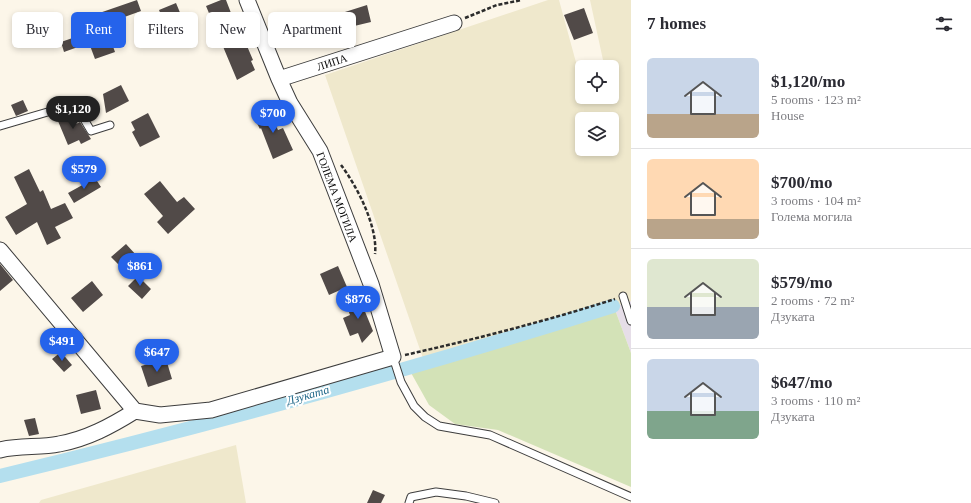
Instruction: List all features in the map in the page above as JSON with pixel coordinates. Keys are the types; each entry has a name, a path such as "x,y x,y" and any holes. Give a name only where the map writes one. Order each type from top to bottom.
{"street":[{"name":"ГОЛЕМА МОГИЛА","path":"247,0 290,103 320,151 371,284 394,361"},
{"name":"ЛИПА","path":"279,79 454,23"},
{"path":"0,250 135,410 160,415 211,410 394,361"},
{"path":"0,450 58,444 87,437 113,425 135,410"}],"lane":[{"path":"0,126 75,104 91,130 110,125"},
{"path":"623,296 631,321"},
{"path":"394,361 401,382 414,406 439,426 490,435 631,497"},
{"path":"409,503 411,498 436,492 466,496 495,503"}],"path":[{"path":"454,23 497,5 522,0"},
{"path":"394,361 560,317 623,296"}],"shaded area":[{"path":"548,0 559,0 575,60 575,104 619,104 619,60 603,60 590,0 631,0 631,301 426,367 325,75"},
{"path":"631,301 631,353 614,307"},
{"path":"236,445 246,503 39,503 41,500"}],"green space":[{"path":"614,307 631,353 631,487 498,430 455,424 429,405 410,371"}],"building":[{"path":"137,0 141,11 134,12 134,14 126,16 126,12 102,12"},
{"path":"221,0 226,0 231,12 209,12 206,6"},
{"path":"176,3 180,12 160,12 159,10"},
{"path":"367,5 371,22 356,26 356,12 345,12"},
{"path":"584,8 593,33 574,40 564,15"},
{"path":"71,39 71,48 75,48 64,52 63,41"},
{"path":"91,48 114,48 115,52 95,59"},
{"path":"224,48 248,48 253,60 251,61 255,70 237,80"},
{"path":"121,85 129,101 106,113 103,94"},
{"path":"23,100 28,111 16,116 11,105"},
{"path":"267,107 278,130 283,128 293,150 273,159 261,128 260,129 252,114"},
{"path":"68,111 74,125 80,122 91,139 81,144 79,140 68,145 58,121 61,119 59,114"},
{"path":"148,113 160,137 140,147 132,132 135,130 131,122"},
{"path":"29,169 40,192 43,190 51,209 65,203 73,218 55,227 61,238 47,245 37,222 16,235 5,217 27,204 14,177"},
{"path":"95,178 101,187 74,203 68,193"},
{"path":"160,181 177,202 184,197 195,209 168,234 157,222 163,216 144,194"},
{"path":"126,244 137,256 123,269 111,257"},
{"path":"0,264 13,280 0,291"},
{"path":"338,266 347,287 329,295 320,274"},
{"path":"138,276 151,289 142,299 128,286"},
{"path":"92,281 103,295 83,312 71,298"},
{"path":"359,297 373,331 362,343 358,333 350,336 343,318 350,315 345,302"},
{"path":"61,352 72,365 64,372 52,359"},
{"path":"166,359 172,379 148,387 141,366"},
{"path":"96,390 101,409 81,414 76,395"},
{"path":"35,418 39,434 29,436 24,420"},
{"path":"373,490 385,495 381,503 367,503"}],"waterway":[{"name":"Дзуката","path":"0,476 231,417 385,375 613,306"}]}
